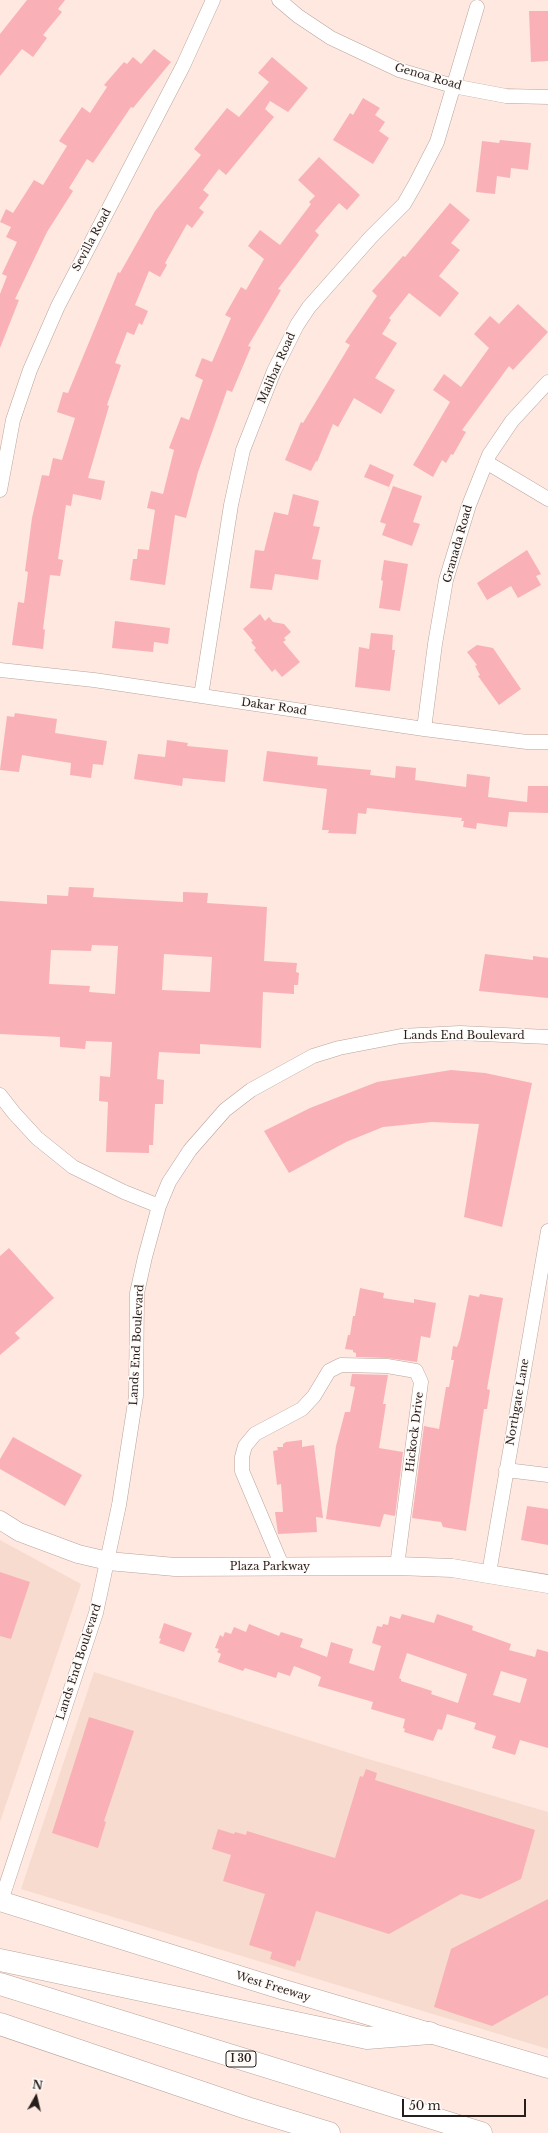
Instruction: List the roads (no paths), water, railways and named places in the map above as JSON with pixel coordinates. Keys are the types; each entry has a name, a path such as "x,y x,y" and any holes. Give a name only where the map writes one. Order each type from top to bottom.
{"highway":[{"path":"0,1960 367,2038 430,2033"},
{"name":"I 30","path":"0,1984 481,2133"},
{"path":"0,2024 247,2108 329,2133"}],"main road":[{"name":"West Freeway","path":"0,1901 281,1989 548,2068"}],"street":[{"name":"Sevilla Road","path":"0,490 14,420 30,370 58,306 183,66 213,0"},
{"name":"Genoa Road","path":"278,0 298,16 331,38 399,70 454,86 506,96 548,97"},
{"name":"Malibar Road","path":"201,696 230,504 243,450 274,371 297,325 309,307 370,237 404,204 416,184 437,142 476,7"},
{"name":"Granada Road","path":"424,729 435,644 446,580 469,505 486,462 512,421 548,382"},
{"path":"486,462 548,499"},
{"name":"Dakar Road","path":"0,670 94,680 424,729 527,742 548,742"},
{"name":"Lands End Boulevard","path":"0,1901 96,1613 119,1505 136,1396 137,1293 145,1257 160,1206 169,1182 190,1150 225,1110 251,1090 313,1056 339,1048 401,1036 460,1033 548,1037"},
{"path":"0,1095 14,1113 38,1138 73,1167 124,1192 160,1206"},
{"name":"Northgate Lane","path":"488,1573 548,1232"},
{"name":"Hickock Drive","path":"283,1568 242,1471 242,1457 245,1446 255,1434 302,1409 314,1396 329,1371 341,1365 387,1366 416,1371 421,1382 397,1566"},
{"path":"506,1470 548,1475"},
{"name":"Plaza Parkway","path":"0,1520 19,1532 78,1554 108,1561 175,1567 283,1568 397,1566 452,1568 548,1584"}]}
